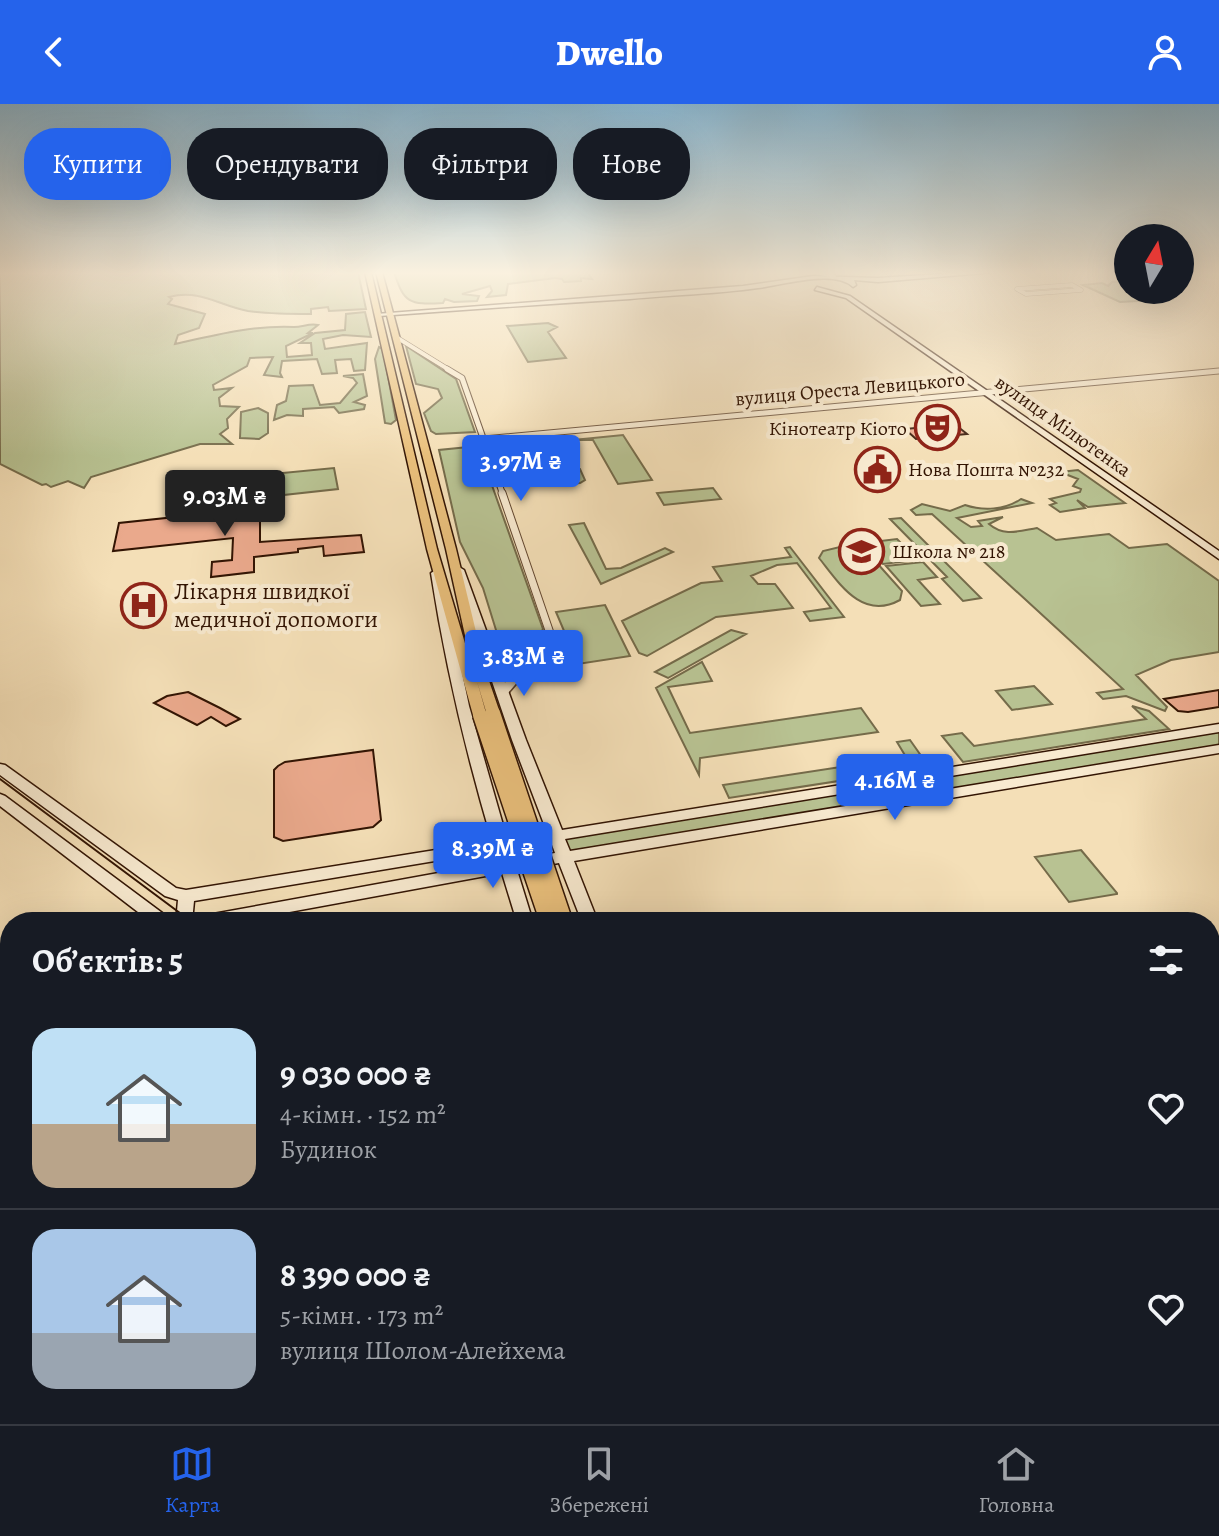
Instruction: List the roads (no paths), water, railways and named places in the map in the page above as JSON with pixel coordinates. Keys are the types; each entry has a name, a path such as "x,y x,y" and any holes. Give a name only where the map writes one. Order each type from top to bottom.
{"main road":[{"path":"383,334 432,549 546,912"},
{"path":"395,334 451,549 479,669 486,714 560,912"}],"street":[{"name":"вулиця Мілютенка","path":"900,334 1219,556"},
{"path":"396,337 462,378 551,636 503,692"},
{"name":"вулиця Ореста Левицького","path":"484,439 1219,371"},
{"path":"432,549 446,641 492,816 522,912"},
{"path":"451,549 586,912"},
{"path":"0,768 171,892 186,896 1219,728"},
{"path":"257,912 507,867 1219,749"},
{"path":"0,799 150,912"},
{"path":"492,816 511,819 535,816 544,810 545,804"},
{"path":"523,912 523,896 544,885 564,885 578,891"},
{"path":"185,912 186,896"}],"tram line":[{"path":"0,779 179,912"}],"place":[{"name":"Кінотеатр Кіото","path":"938,428"},
{"name":"Нова Пошта №232","path":"877,469"},
{"name":"Школа № 218","path":"861,551"},
{"name":"Лікарня швидкої медичної допомоги","path":"143,605"}]}
